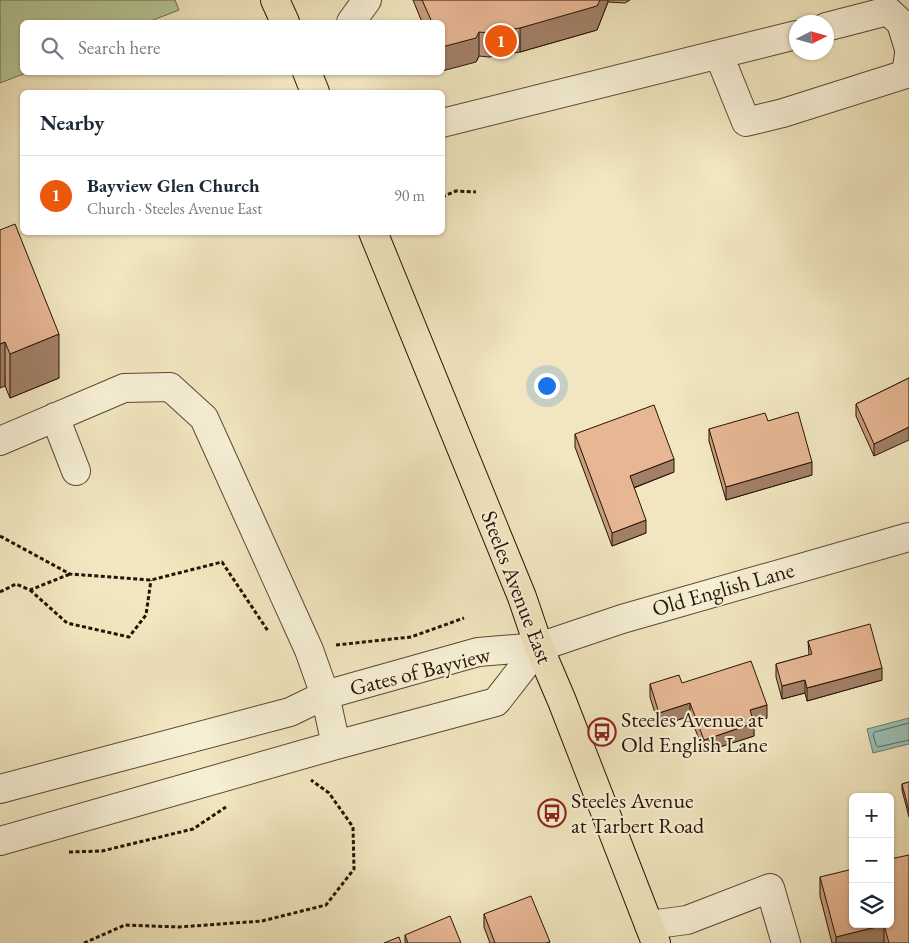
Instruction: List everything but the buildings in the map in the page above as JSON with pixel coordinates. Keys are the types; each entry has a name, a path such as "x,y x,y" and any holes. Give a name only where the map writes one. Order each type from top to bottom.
{"main road":[{"path":"275,0 284,20"},
{"path":"308,75 314,90"},
{"name":"Steeles Avenue East","path":"374,235 522,597 539,647 562,701 652,934"}],"street":[{"path":"353,20 367,0"},
{"path":"834,25 888,11 901,23 909,49"},
{"path":"445,123 789,37"},
{"path":"719,55 746,122 800,108 906,74 909,54"},
{"path":"0,441 124,388 170,387 204,418 309,650 325,696 336,745"},
{"path":"55,417 76,471"},
{"name":"Old English Lane","path":"539,647 622,619 909,537"},
{"name":"Gates of Bayview","path":"0,789 290,712 325,696 478,652 539,647"},
{"name":"Gates of Bayview","path":"0,841 336,745 496,702 539,647"},
{"path":"652,934 770,888 786,943"}],"path":[{"path":"445,197 456,192 476,192"},
{"path":"0,536 70,574 151,580 222,562 271,636"},
{"path":"30,590 70,574"},
{"path":"0,592 16,584 30,590 67,624 129,637 146,615 151,580"},
{"path":"84,943 125,925 179,927 262,921 326,905 354,869 353,827 329,793 306,776"}],"green space":[{"path":"0,0 175,0 179,10 153,20 20,20 21,75 0,83"}],"water":[{"path":"909,718 909,744 873,753 867,729"}],"place":[{"name":"Bayview Glen Church","path":"501,41"},
{"name":"Steeles Avenue at Old English Lane","path":"602,732"},
{"name":"Steeles Avenue at Tarbert Road","path":"552,813"}]}
